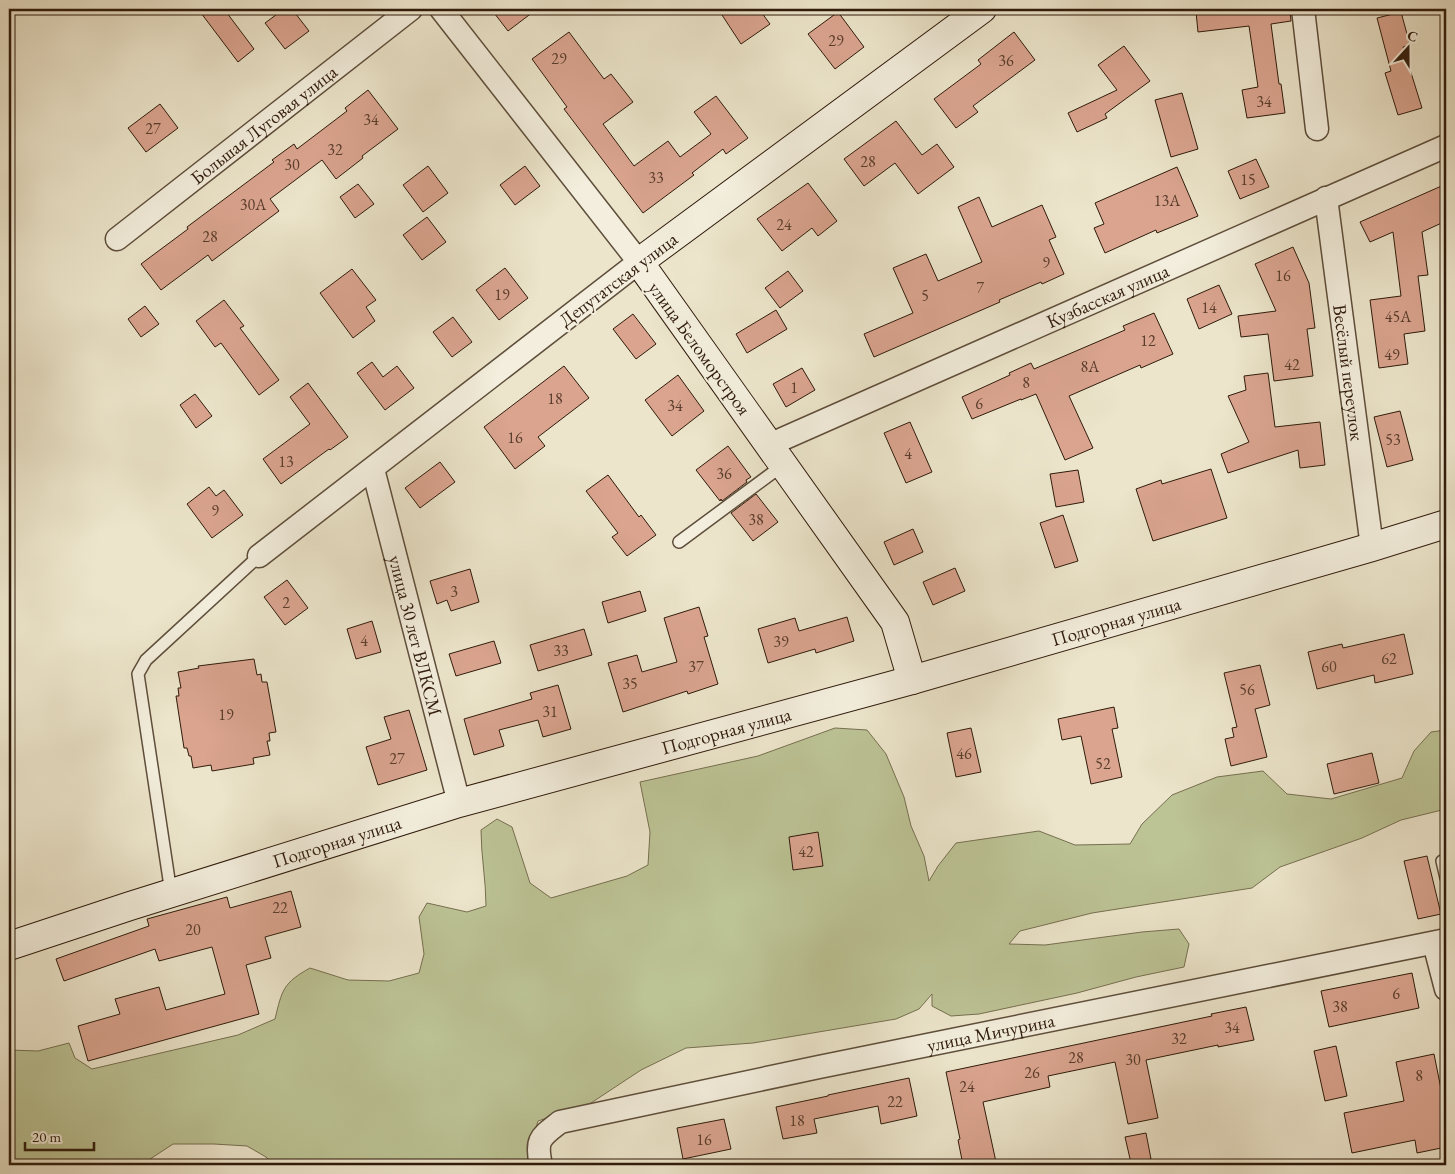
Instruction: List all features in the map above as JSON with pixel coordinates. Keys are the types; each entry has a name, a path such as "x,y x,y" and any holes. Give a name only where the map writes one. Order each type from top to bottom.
{"street":[{"name":"Большая Луговая улица","path":"118,239 410,9"},
{"name":"улица Беломорстроя","path":"441,9 638,262 894,622 912,680"},
{"name":"Депутатская улица","path":"259,556 638,262 982,9"},
{"path":"1303,9 1317,129"},
{"name":"Кузбасская улица","path":"776,455 1326,198 1446,146"},
{"name":"Весёлый переулок","path":"1326,198 1372,547"},
{"name":"улица 30 лет ВЛКСМ","path":"373,468 459,803"},
{"name":"Подгорная улица","path":"9,946 170,893 459,803 912,680 1446,524"},
{"path":"1440,941 1446,989"},
{"name":"улица Мичурина","path":"541,1165 538,1152 541,1137 560,1122 1440,941"}],"lane":[{"path":"679,542 776,455"},
{"path":"170,893 138,674 146,660 259,556"},
{"path":"1446,860 1442,861 1446,878"}],"green space":[{"path":"835,728 867,730 886,754 904,797 911,826 924,856 929,881 956,843 1039,831 1075,845 1130,844 1142,824 1172,795 1217,777 1263,771 1287,794 1331,799 1402,778 1414,751 1431,732 1446,730 1446,809 1401,820 1362,838 1280,867 1252,888 1092,913 1020,931 1009,944 1045,945 1179,929 1189,944 1184,967 979,1014 951,1016 932,1006 932,994 919,1009 896,1019 753,1043 686,1048 641,1070 591,1103 538,1121 530,1148 530,1165 273,1165 266,1157 247,1146 173,1144 141,1165 9,1165 9,1050 38,1051 69,1043 75,1058 92,1069 238,1035 275,1019 285,988 294,978 310,968 348,980 389,981 419,973 424,954 419,917 427,903 467,912 486,906 481,830 497,819 512,827 530,883 551,898 627,876 648,865 650,832 640,782 758,756"}],"building":[{"path":"198,9 224,9 254,49 238,62"},
{"path":"284,9 292,9 309,31 285,49 265,23"},
{"path":"491,9 537,9 508,31"},
{"path":"732,9 759,9 770,24 741,44 722,15"},
{"path":"1222,9 1290,9 1291,21 1271,24 1285,113 1247,118 1242,90 1258,87 1249,26 1198,32 1196,12"},
{"path":"838,12 864,47 835,69 808,34"},
{"path":"1401,12 1410,45 1403,47 1422,108 1398,115 1385,73 1391,71 1377,18"},
{"path":"569,32 604,79 611,74 633,102 603,124 634,166 668,141 680,157 711,134 694,112 716,96 748,138 726,154 723,149 692,173 694,175 643,213 564,109 567,107 532,59"},
{"path":"1014,32 1035,60 973,106 978,112 956,128 934,99 981,64 978,60"},
{"path":"1124,46 1150,81 1105,114 1107,118 1077,132 1068,113 1117,90 1098,65"},
{"path":"368,90 398,129 362,156 363,158 336,179 322,160 270,199 279,211 212,261 208,255 161,290 141,264 274,162 272,160 294,144 297,149 347,111 345,108"},
{"path":"1182,93 1198,149 1171,157 1155,100"},
{"path":"160,104 178,128 146,152 128,128"},
{"path":"896,121 922,155 937,144 954,167 918,194 895,163 864,186 844,159"},
{"path":"1256,159 1269,187 1240,199 1228,171"},
{"path":"428,166 448,193 423,212 403,185"},
{"path":"525,166 540,186 515,205 500,185"},
{"path":"1177,167 1198,216 1157,233 1156,230 1105,253 1094,228 1104,224 1095,203"},
{"path":"808,183 837,221 818,236 812,228 782,251 757,219"},
{"path":"358,184 374,204 355,218 340,197"},
{"path":"1446,184 1446,221 1422,232 1428,275 1418,276 1425,331 1404,334 1408,364 1379,368 1370,300 1401,296 1393,232 1370,242 1360,222"},
{"path":"979,197 992,227 1042,205 1056,237 1049,240 1064,274 999,300 1000,302 874,357 864,334 913,313 893,268 926,254 938,281 982,262 958,207"},
{"path":"427,217 446,242 422,260 403,235"},
{"path":"1293,247 1309,283 1315,328 1307,329 1313,376 1274,381 1268,334 1241,337 1238,316 1276,311 1255,264"},
{"path":"505,268 528,298 499,320 476,290"},
{"path":"352,269 376,300 366,307 375,321 353,338 320,293"},
{"path":"788,271 803,291 780,308 765,288"},
{"path":"1219,285 1232,314 1199,329 1187,299"},
{"path":"224,300 244,326 240,328 279,380 259,395 221,343 215,347 196,321"},
{"path":"145,306 159,324 141,337 128,319"},
{"path":"776,310 787,329 747,353 736,334"},
{"path":"1154,313 1173,354 1141,368 1140,365 1069,396 1093,448 1065,460 1036,394 972,419 962,397 1031,363 1034,369 1125,330 1123,326"},
{"path":"633,314 656,344 636,359 613,329"},
{"path":"453,317 472,342 452,357 433,332"},
{"path":"372,362 383,377 397,366 414,388 385,410 357,373"},
{"path":"564,366 589,398 538,437 545,446 515,469 484,427"},
{"path":"802,368 815,390 786,407 773,384"},
{"path":"1268,373 1275,427 1320,422 1325,465 1300,468 1298,450 1228,473 1221,454 1249,442 1228,396 1246,390 1244,376"},
{"path":"678,375 704,411 672,436 645,400"},
{"path":"308,383 348,437 281,484 263,459 310,424 290,397"},
{"path":"195,394 212,416 196,428 180,405"},
{"path":"1400,411 1413,460 1387,467 1374,417"},
{"path":"910,422 932,472 906,483 884,433"},
{"path":"728,446 751,477 746,480 747,482 720,501 696,470"},
{"path":"440,462 455,482 420,508 405,488"},
{"path":"1211,469 1227,518 1153,541 1136,489 1161,480 1162,484"},
{"path":"1078,470 1084,502 1056,507 1050,474"},
{"path":"608,475 639,517 641,515 656,535 627,556 612,537 618,533 586,491"},
{"path":"209,487 216,496 224,490 243,515 212,538 187,504"},
{"path":"756,494 778,522 753,541 731,513"},
{"path":"1063,515 1078,561 1055,568 1040,523"},
{"path":"913,529 923,552 894,565 884,542"},
{"path":"955,568 965,591 933,605 923,582"},
{"path":"470,569 479,602 451,611 447,600 437,604 430,581"},
{"path":"287,580 308,608 285,625 264,597"},
{"path":"640,591 646,611 608,623 602,602"},
{"path":"699,607 708,636 704,637 718,684 688,694 687,691 623,712 608,663 637,655 642,672 677,662 664,618"},
{"path":"847,617 854,641 816,653 815,649 768,663 758,629 795,618 799,631"},
{"path":"372,621 381,652 356,659 347,629"},
{"path":"584,629 592,655 538,671 530,645"},
{"path":"1404,634 1413,674 1375,683 1374,675 1317,689 1308,652 1342,644 1343,648"},
{"path":"494,641 501,663 456,676 449,654"},
{"path":"254,659 257,675 261,674 262,682 267,682 276,732 269,733 270,741 267,741 270,755 253,758 254,764 212,771 211,765 193,768 191,756 189,756 187,748 184,748 176,696 179,696 178,688 181,688 178,672 199,668 198,666"},
{"path":"1260,665 1270,705 1255,709 1267,757 1231,766 1225,739 1234,737 1232,728 1237,727 1224,673"},
{"path":"558,685 571,729 543,737 538,720 499,730 504,746 474,755 464,719 532,699 530,693"},
{"path":"1114,707 1118,728 1112,729 1122,777 1091,784 1081,736 1062,740 1058,719"},
{"path":"409,710 427,770 378,785 366,747 391,739 384,717"},
{"path":"971,728 981,772 956,777 947,733"},
{"path":"1372,753 1379,783 1334,794 1327,764"},
{"path":"818,832 823,866 793,870 789,837"},
{"path":"1427,856 1441,914 1418,919 1404,861"},
{"path":"291,891 301,927 265,937 271,958 246,965 259,1014 88,1061 78,1026 120,1014 115,999 159,987 166,1010 225,994 212,947 159,961 155,949 64,981 56,959 149,926 147,919 227,897 230,908"},
{"path":"1412,973 1419,1008 1329,1027 1321,991"},
{"path":"1246,1007 1254,1040 1218,1047 1218,1045 1146,1060 1158,1118 1128,1124 1115,1062 1048,1076 1050,1087 983,1102 996,1162 963,1165 958,1140 960,1139 946,1072 1212,1016 1211,1014"},
{"path":"1336,1046 1347,1096 1325,1101 1314,1051"},
{"path":"1434,1054 1446,1114 1446,1147 1417,1153 1415,1140 1352,1153 1344,1113 1404,1101 1396,1062"},
{"path":"909,1078 917,1116 881,1124 878,1106 814,1119 817,1133 783,1139 776,1107"},
{"path":"724,1119 731,1149 683,1159 677,1128"},
{"path":"1146,1133 1151,1159 1131,1163 1125,1137"}]}
